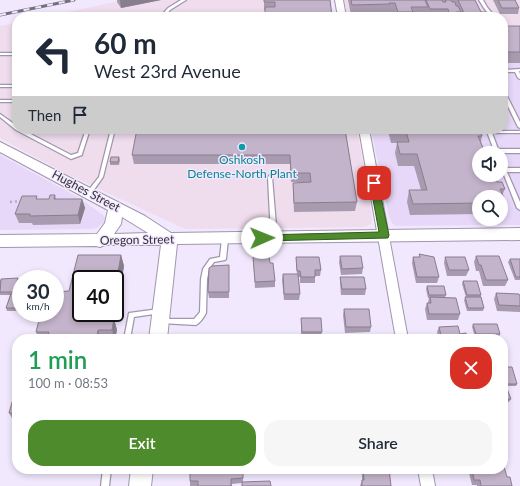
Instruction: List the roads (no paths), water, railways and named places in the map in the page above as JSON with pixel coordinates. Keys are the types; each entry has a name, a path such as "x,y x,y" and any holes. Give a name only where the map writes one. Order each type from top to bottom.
{"street":[{"path":"339,0 341,12"},
{"path":"365,134 401,334"},
{"name":"Hughes Street","path":"0,146 140,220 170,240"},
{"path":"100,241 113,224 116,207"},
{"name":"Oregon Street","path":"0,241 100,241 384,235 520,234"},
{"path":"159,334 170,240"},
{"path":"140,486 141,474"},
{"path":"426,474 428,486"}],"lane":[{"path":"166,12 184,0"},
{"path":"481,0 489,12"},
{"path":"0,54 12,54"},
{"path":"518,70 520,78"},
{"path":"0,86 12,86"},
{"path":"0,101 12,101"},
{"path":"508,102 520,127"},
{"path":"0,115 12,124"},
{"path":"508,132 520,132"},
{"path":"27,134 71,157 75,157 80,154 86,134"},
{"path":"89,193 101,177 112,134"},
{"path":"489,134 494,146"},
{"path":"508,152 520,151"},
{"path":"508,170 520,170"},
{"path":"270,177 274,238"},
{"path":"508,180 520,208"},
{"path":"512,190 520,189"},
{"path":"128,334 131,315 161,316 196,322 203,313 206,270 212,260 223,259 225,239"},
{"path":"105,486 106,474"}],"railway":[{"path":"15,12 74,0"},
{"path":"0,15 12,13"}],"place":[{"name":"Oshkosh Defense-North Plant","path":"242,147"}]}
